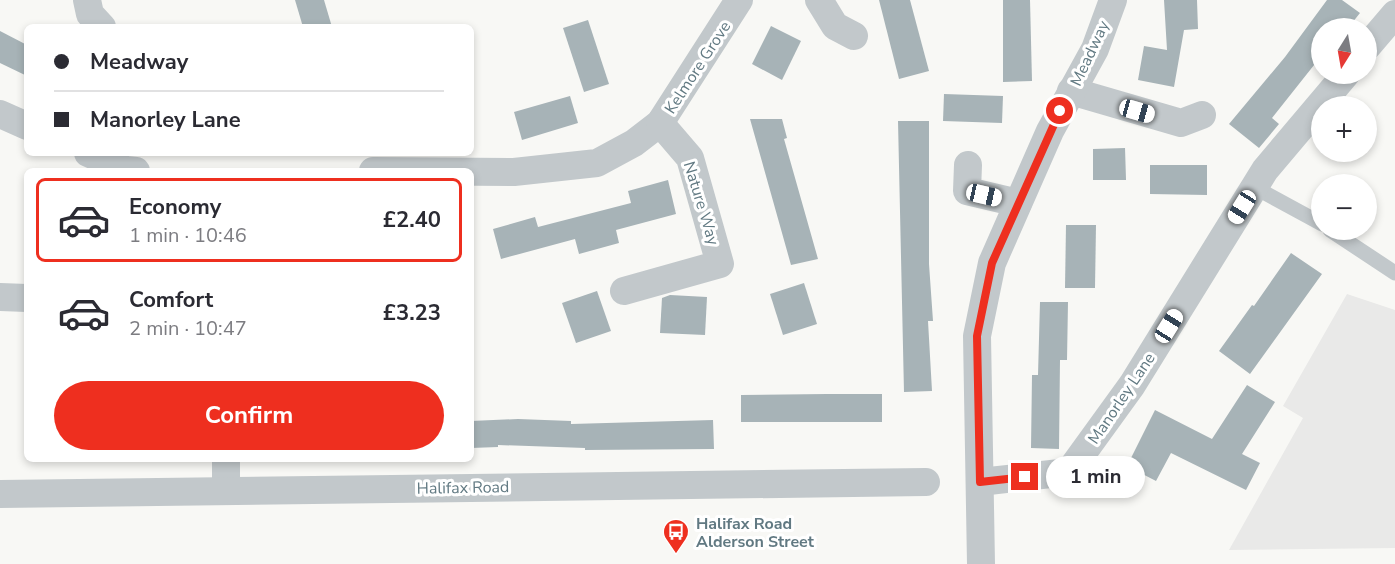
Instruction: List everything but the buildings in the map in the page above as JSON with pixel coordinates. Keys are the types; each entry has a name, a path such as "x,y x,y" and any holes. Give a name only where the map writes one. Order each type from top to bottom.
{"street":[{"path":"87,0 90,14 99,24"},
{"name":"Kelmore Grove","path":"387,168 420,161 514,172 597,163 634,143 660,123 740,0"},
{"path":"819,0 835,26 854,36"},
{"name":"Meadway","path":"981,564 977,336 992,263 1050,131 1095,49 1113,0"},
{"path":"1377,38 1392,24"},
{"name":"Manorley Lane","path":"980,482 1069,472 1132,385 1265,170 1338,84"},
{"path":"1071,91 1181,123 1202,115"},
{"path":"0,114 24,125"},
{"name":"Nature Way","path":"624,291 720,264 690,158 660,123"},
{"path":"95,156 122,168"},
{"path":"968,165 967,192 1018,203"},
{"path":"0,297 24,298"},
{"path":"226,462 226,490"},
{"name":"Halifax Road","path":"0,494 926,482"}],"lane":[{"path":"1254,187 1311,218"},
{"path":"1345,240 1395,273"}],"shaded area":[{"path":"1347,294 1395,310 1395,548 1229,550 1303,418 1283,406"}],"place":[{"name":"Halifax Road Alderson Street","path":"676,555"}],"route":[{"path":"1025,477 980,482 977,336 992,263 1060,111"}]}
